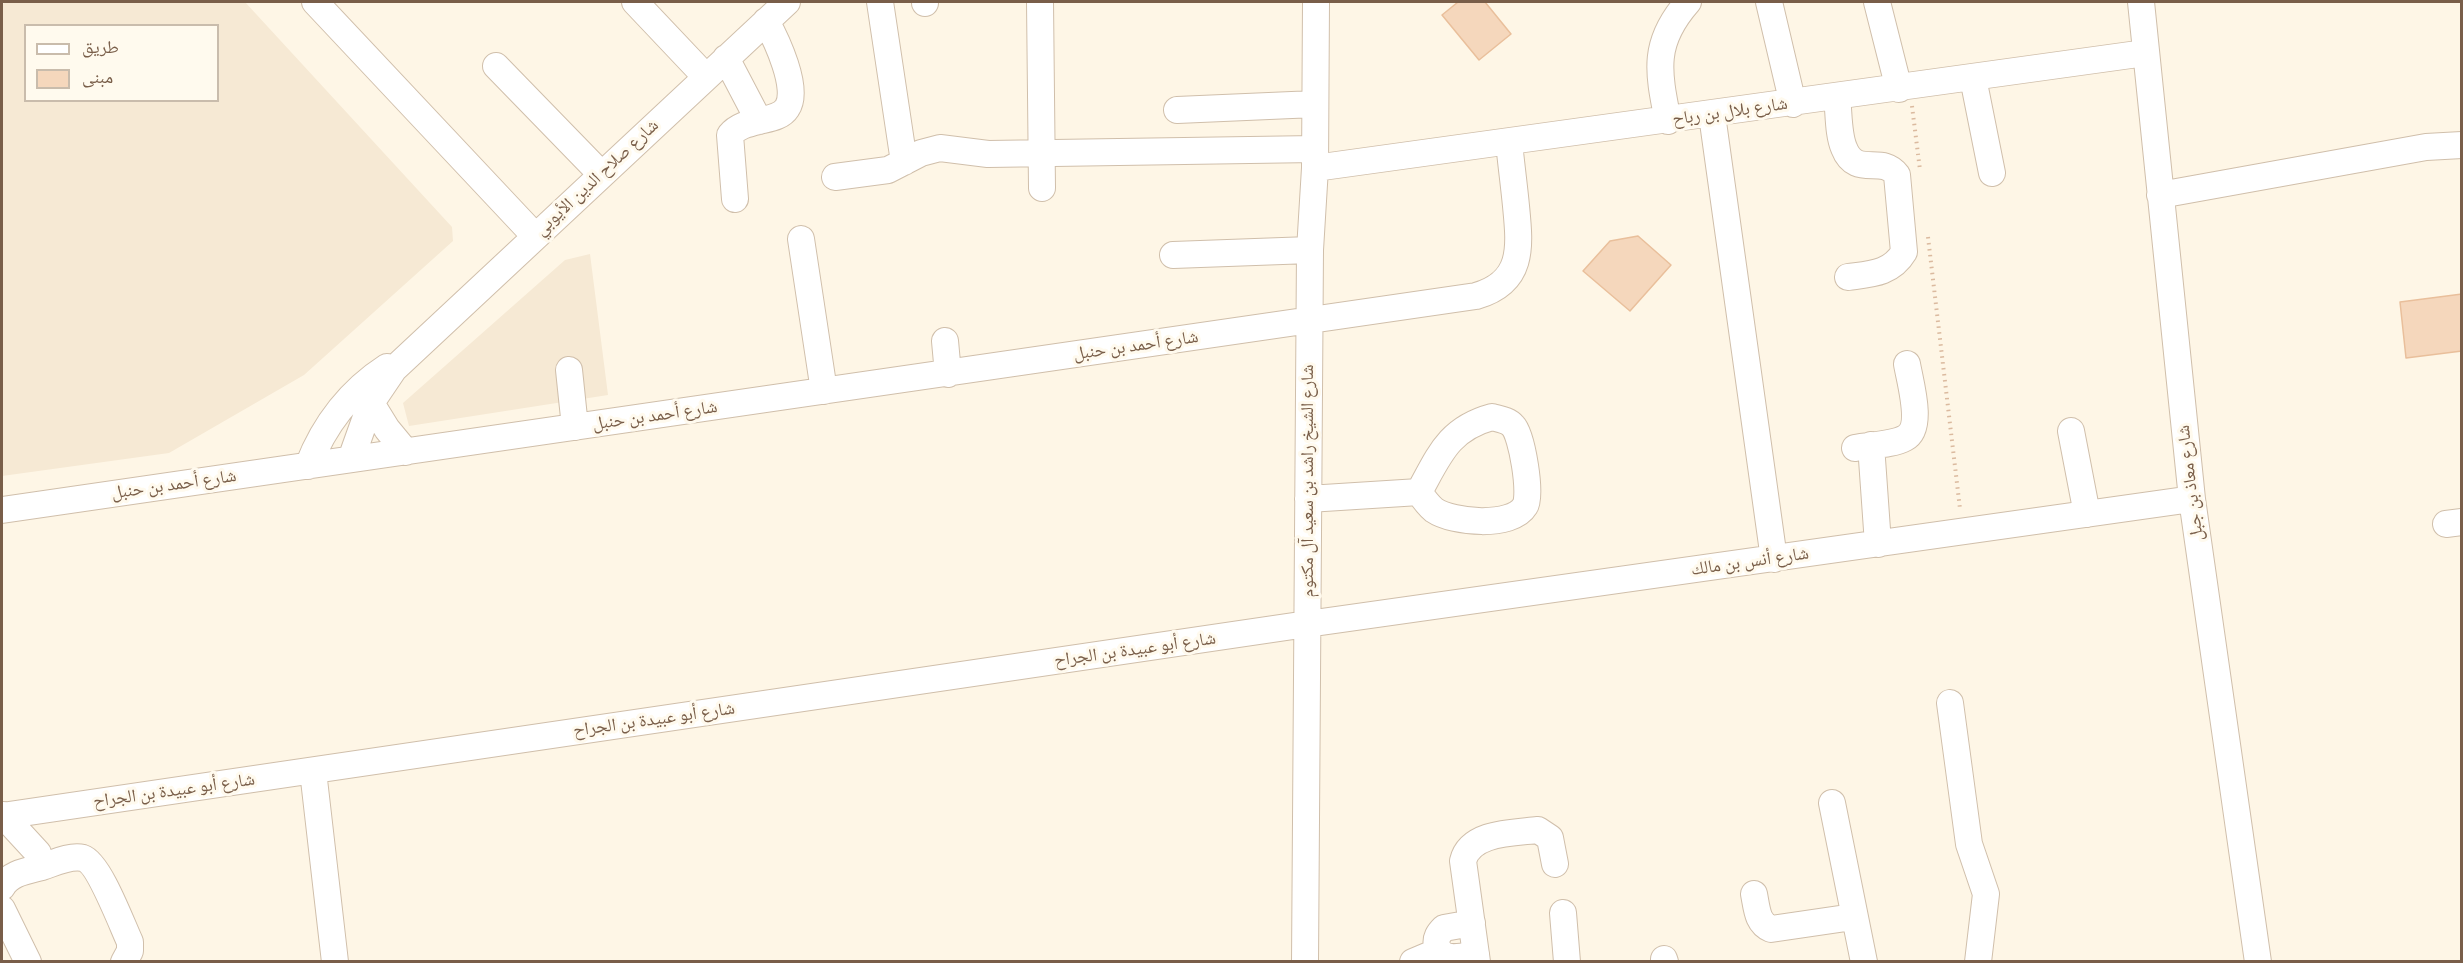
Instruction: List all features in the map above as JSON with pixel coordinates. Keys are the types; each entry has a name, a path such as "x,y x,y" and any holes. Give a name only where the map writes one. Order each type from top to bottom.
{"street":[{"path":"315,2 535,236"},
{"path":"635,2 706,76"},
{"name":"شارع صلاح الدين الأيوبي","path":"351,459 372,403 388,377 408,354 787,2"},
{"path":"880,2 904,162"},
{"path":"1040,2 1042,188"},
{"name":"شارع الشيخ راشد بن سعيد آل مكتوم","path":"1305,962 1309,321 1315,159 1316,2"},
{"path":"1668,121 1658,74 1663,40 1688,2"},
{"path":"1768,2 1793,104"},
{"path":"1877,2 1905,88"},
{"name":"شارع معاذ بن جبل","path":"2141,2 2192,499 2258,962"},
{"path":"735,200 730,135 738,128 783,113 791,98 781,53 766,21"},
{"name":"شارع بلال بن رباح","path":"835,177 888,170 921,153 940,148 988,154 1042,152 1315,159 1509,142 2145,53"},
{"path":"726,58 759,121"},
{"path":"496,66 601,174"},
{"path":"1973,78 1992,173"},
{"path":"1837,97 1843,147 1849,158 1858,165 1869,167 1884,165 1892,168 1896,175 1904,252 1898,262 1884,271 1848,278"},
{"path":"1177,110 1315,104"},
{"path":"1712,115 1774,559"},
{"name":"شارع أحمد بن حنبل","path":"2,510 1476,296 1501,284 1513,269 1520,242 1509,142"},
{"path":"2160,195 2426,147 2462,145"},
{"path":"801,239 824,392"},
{"path":"1173,255 1310,250"},
{"path":"945,341 948,374"},
{"name":"شارع صلاح الدين الأيوبي","path":"308,466 322,435 347,400 378,372 408,354"},
{"path":"1878,544 1863,446 1904,439 1912,433 1916,422 1907,364"},
{"path":"569,370 575,427"},
{"path":"372,403 387,429 406,452"},
{"path":"1492,417 1513,426 1519,435 1529,494 1527,505 1518,515 1510,518 1465,521 1434,509 1419,492 1448,441 1461,429 1492,417"},
{"path":"2071,431 2088,514"},
{"path":"1308,499 1419,492"},
{"name":"شارع أنس بن مالك","path":"1307,624 2192,499"},
{"name":"شارع أبو عبيدة بن الجراح","path":"2,816 1307,624"},
{"path":"1950,703 1969,844 1986,894 1978,962"},
{"path":"313,771 335,962"},
{"path":"1832,803 1853,917 1864,962"},
{"path":"40,860 52,809"},
{"path":"2,816 40,860"},
{"path":"1439,951 1450,957 1477,958 1463,861 1473,843 1479,839 1542,832 1550,838 1555,864"},
{"path":"2,887 13,876 40,860 75,857 86,859 93,865 130,942 130,951 124,962"},
{"path":"1754,894 1759,918 1764,926 1771,929 1853,917"},
{"path":"2,909 28,962"},
{"path":"1563,913 1567,962"},
{"path":"1439,951 1437,938 1444,928 1472,923"},
{"path":"1413,962 1439,951"}],"path":[{"path":"1905,88 1921,181"},
{"path":"1927,228 1963,532"}],"shaded area":[{"path":"5,2 245,2 452,227 453,241 304,375 169,453 2,476 2,5"},
{"path":"590,254 608,395 409,426 403,403 565,260"}],"building":[{"path":"1458,2 1485,2 1511,34 1479,60 1442,15"},
{"path":"1638,236 1671,265 1630,311 1583,271 1610,241"},
{"path":"2462,294 2462,351 2406,358 2400,302"}]}
